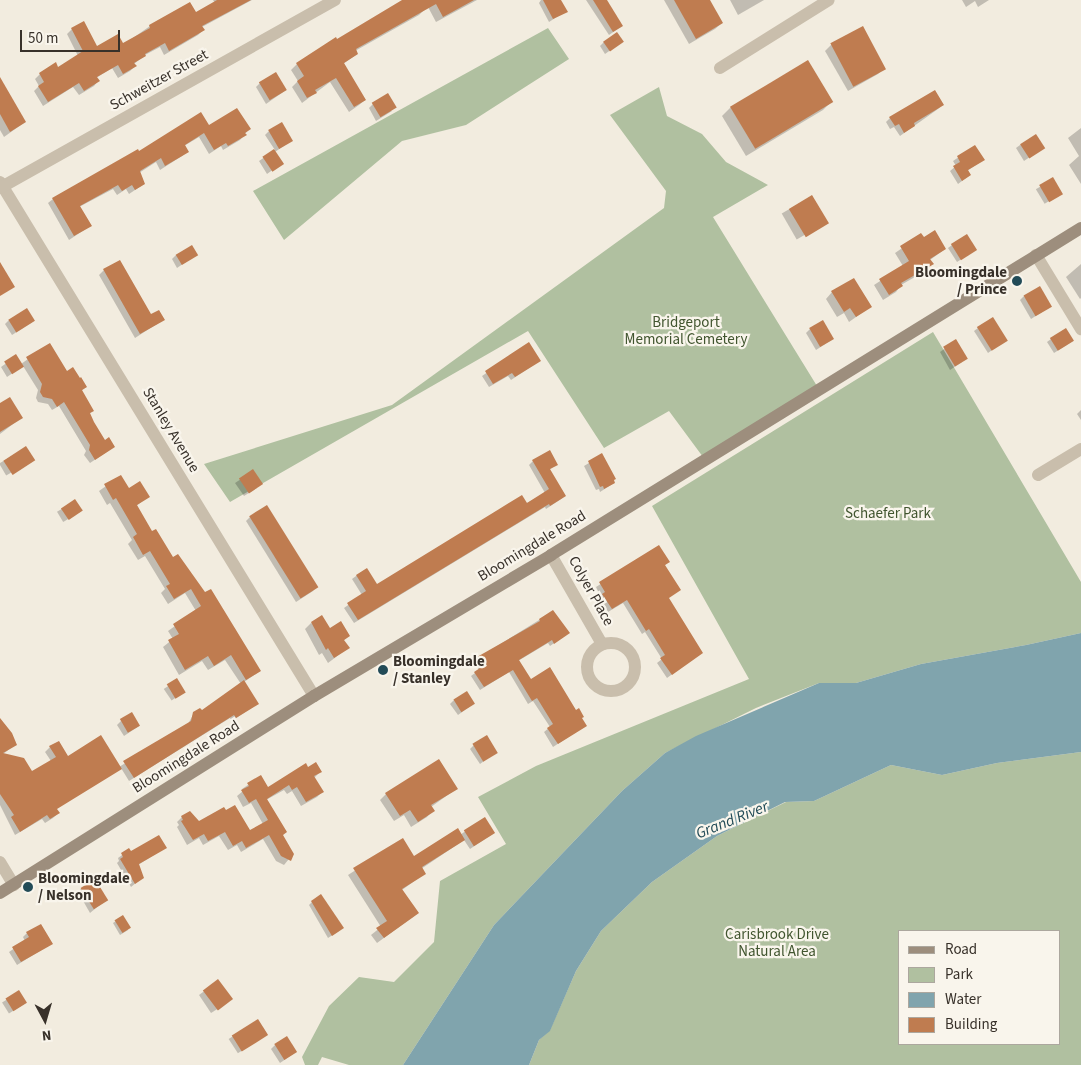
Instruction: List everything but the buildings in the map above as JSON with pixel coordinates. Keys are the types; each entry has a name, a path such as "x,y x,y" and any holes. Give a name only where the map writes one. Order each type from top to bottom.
{"main road":[{"name":"Bloomingdale Road","path":"0,893 314,696 551,554 1081,228"}],"street":[{"name":"Schweitzer Street","path":"1,185 335,0"},
{"path":"720,68 829,0"},
{"name":"Stanley Avenue","path":"1,185 314,696"},
{"path":"1036,255 1081,329"},
{"path":"1038,475 1081,449"},
{"name":"Colyer Place","path":"551,554 602,644"},
{"path":"0,862 14,885"}],"green space":[{"path":"548,28 569,59 466,125 402,141 284,240 253,191"},
{"name":"Bridgeport Memorial Cemetery","path":"659,87 667,116 702,134 726,162 768,185 713,217 817,386 703,457 669,411 604,448 528,331 230,502 204,464 392,405 664,208 666,191 610,115"},
{"name":"Schaefer Park","path":"933,332 1081,582 1081,633 921,664 856,683 819,683 756,708 665,753 622,791 494,925 403,1065 349,1065 322,1057 318,1065 305,1065 302,1057 329,1006 359,977 394,982 434,942 440,881 506,844 478,797 536,766 749,679 652,506"},
{"name":"Carisbrook Drive Natural Area","path":"1081,752 1081,1065 529,1065 539,1040 550,1030 576,971 601,931 652,882 717,836 786,802 814,801 891,765 942,775 997,763"}],"water":[{"name":"Grand River","path":"1081,633 1081,752 997,763 942,775 891,765 814,801 785,802 717,836 652,882 601,931 576,971 550,1031 539,1040 529,1065 403,1065 494,925 622,791 665,753 696,736 819,683 856,683 921,664"}],"place":[{"name":"Bloomingdale / Prince","path":"1017,281"},
{"name":"Bloomingdale / Stanley","path":"383,670"},
{"name":"Bloomingdale / Nelson","path":"28,887"}]}
